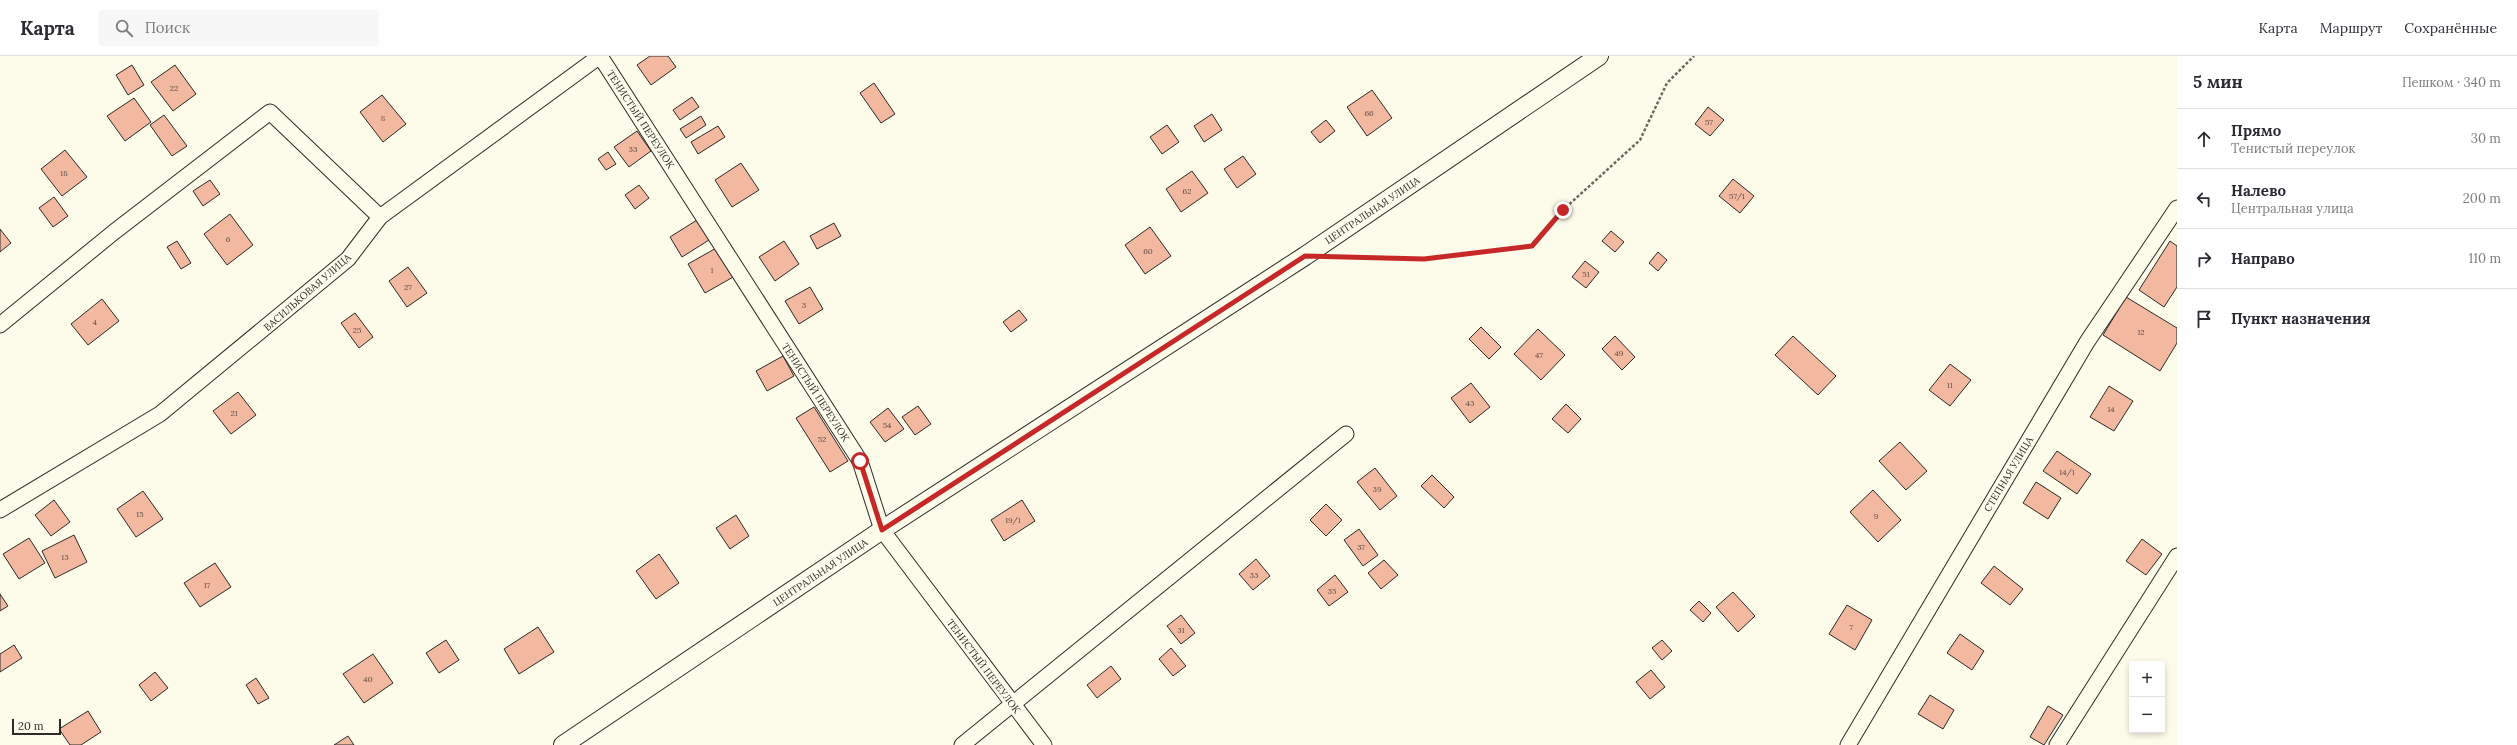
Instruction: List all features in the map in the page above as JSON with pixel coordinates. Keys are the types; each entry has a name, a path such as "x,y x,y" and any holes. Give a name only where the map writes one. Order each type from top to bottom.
{"street":[{"name":"ВАСИЛЬКОВАЯ УЛИЦА","path":"0,510 160,414 348,259 380,217 600,56"},
{"name":"ТЕНИСТЫЙ ПЕРЕУЛОК","path":"600,56 860,461 882,530 1044,745"},
{"name":"ЦЕНТРАЛЬНАЯ УЛИЦА","path":"563,745 882,530 1305,256 1599,56"},
{"path":"0,325 120,227 270,112 380,217"},
{"name":"СТЕПНАЯ УЛИЦА","path":"1848,745 2087,342 2177,208"},
{"path":"962,745 1346,434"},
{"path":"2057,745 2177,556"}],"path":[{"path":"1305,256 1424,259 1532,246 1563,210 1640,140 1667,83 1694,56"}],"building":[{"path":"650,56 668,56 676,67 651,85 637,65"},
{"path":"132,65 144,85 128,95 116,75"},
{"path":"175,65 196,94 173,111 151,82"},
{"path":"874,83 895,114 881,123 860,93"},
{"path":"1372,90 1392,118 1367,136 1347,107"},
{"path":"382,95 406,124 383,142 360,112"},
{"path":"692,97 699,107 680,120 673,110"},
{"path":"134,98 151,122 125,141 107,116"},
{"path":"1708,107 1724,120 1710,136 1695,124"},
{"path":"1212,114 1222,130 1204,142 1194,126"},
{"path":"164,115 187,146 172,156 150,125"},
{"path":"701,116 706,125 686,138 680,129"},
{"path":"1326,120 1335,131 1320,143 1311,132"},
{"path":"1167,125 1179,142 1162,154 1150,137"},
{"path":"718,126 725,137 698,154 691,142"},
{"path":"637,131 651,151 629,167 614,147"},
{"path":"65,150 87,177 62,196 41,169"},
{"path":"608,152 616,164 606,170 598,159"},
{"path":"1243,156 1256,174 1237,188 1224,169"},
{"path":"741,163 759,190 732,207 715,180"},
{"path":"1192,171 1208,193 1181,212 1166,189"},
{"path":"1733,179 1754,196 1740,213 1719,196"},
{"path":"210,180 220,194 203,206 193,191"},
{"path":"639,185 649,198 635,209 625,195"},
{"path":"54,197 68,216 53,227 39,208"},
{"path":"230,214 253,245 227,265 204,234"},
{"path":"697,220 709,240 682,257 670,237"},
{"path":"834,223 841,236 817,249 810,236"},
{"path":"1150,227 1171,256 1145,274 1125,245"},
{"path":"0,229 11,243 0,252"},
{"path":"1611,231 1624,242 1615,252 1602,241"},
{"path":"177,241 191,263 181,269 167,247"},
{"path":"784,241 799,264 775,281 759,257"},
{"path":"2170,241 2177,246 2177,287 2164,307 2139,290"},
{"path":"718,247 735,276 705,293 688,264"},
{"path":"1658,252 1667,260 1658,271 1649,263"},
{"path":"1585,261 1599,272 1586,288 1572,277"},
{"path":"408,267 427,293 407,307 389,281"},
{"path":"810,287 823,309 799,324 785,301"},
{"path":"2126,297 2177,328 2177,343 2160,371 2103,335"},
{"path":"102,299 119,321 88,345 71,324"},
{"path":"1019,310 1027,320 1011,332 1003,322"},
{"path":"355,313 373,337 359,348 341,323"},
{"path":"1481,327 1501,347 1489,359 1469,339"},
{"path":"1538,329 1565,355 1541,380 1514,354"},
{"path":"1615,336 1635,357 1622,370 1602,349"},
{"path":"1793,336 1836,376 1818,395 1775,355"},
{"path":"783,356 794,376 767,391 756,371"},
{"path":"1950,364 1971,380 1950,406 1929,390"},
{"path":"1471,383 1490,407 1470,423 1451,398"},
{"path":"2109,386 2133,401 2114,431 2090,417"},
{"path":"238,392 256,415 231,434 213,411"},
{"path":"1566,404 1581,419 1568,433 1552,419"},
{"path":"918,406 931,424 915,435 902,417"},
{"path":"814,407 848,461 830,472 796,418"},
{"path":"888,408 904,429 885,442 870,422"},
{"path":"1900,442 1927,471 1906,490 1879,461"},
{"path":"2057,451 2091,474 2077,494 2043,471"},
{"path":"1375,468 1397,496 1380,510 1357,482"},
{"path":"1432,475 1454,497 1444,508 1421,486"},
{"path":"2036,482 2061,498 2048,519 2023,503"},
{"path":"1873,490 1901,520 1878,542 1850,512"},
{"path":"143,491 163,519 136,537 117,509"},
{"path":"54,500 70,522 51,536 35,515"},
{"path":"1022,500 1035,521 1004,541 991,520"},
{"path":"1326,504 1342,520 1326,536 1310,520"},
{"path":"736,515 749,536 730,549 716,528"},
{"path":"1359,529 1378,555 1363,566 1344,540"},
{"path":"74,535 87,562 55,578 42,551"},
{"path":"29,538 45,563 19,579 3,554"},
{"path":"2142,539 2162,554 2146,575 2126,561"},
{"path":"659,554 679,583 656,599 636,571"},
{"path":"1256,559 1270,576 1253,590 1239,574"},
{"path":"1384,560 1398,575 1381,589 1368,573"},
{"path":"215,563 231,587 200,607 184,583"},
{"path":"1994,566 2023,589 2010,605 1981,583"},
{"path":"1335,575 1348,592 1329,606 1317,590"},
{"path":"1733,592 1755,616 1738,632 1716,607"},
{"path":"0,594 8,606 0,611"},
{"path":"1699,601 1711,613 1703,622 1690,610"},
{"path":"1847,605 1872,620 1855,650 1829,634"},
{"path":"1181,615 1195,633 1181,644 1167,626"},
{"path":"538,627 554,652 519,674 504,649"},
{"path":"1960,634 1984,651 1972,670 1947,653"},
{"path":"446,640 459,660 439,673 426,653"},
{"path":"1662,640 1672,651 1662,660 1652,648"},
{"path":"14,645 22,658 0,672 0,654"},
{"path":"1171,648 1186,666 1173,676 1159,659"},
{"path":"373,654 393,683 364,703 343,674"},
{"path":"1111,666 1121,679 1097,698 1087,685"},
{"path":"1651,670 1665,687 1650,699 1636,682"},
{"path":"155,672 168,688 151,701 139,685"},
{"path":"256,678 269,698 258,704 246,685"},
{"path":"1930,695 1954,710 1943,729 1918,714"},
{"path":"2048,706 2063,715 2044,745 2030,737"},
{"path":"88,711 101,732 81,745 70,745 59,729"},
{"path":"348,736 354,745 334,745"}],"route":[{"path":"860,461 882,530 1305,256 1424,259 1481,254 1532,246 1563,210"}]}
